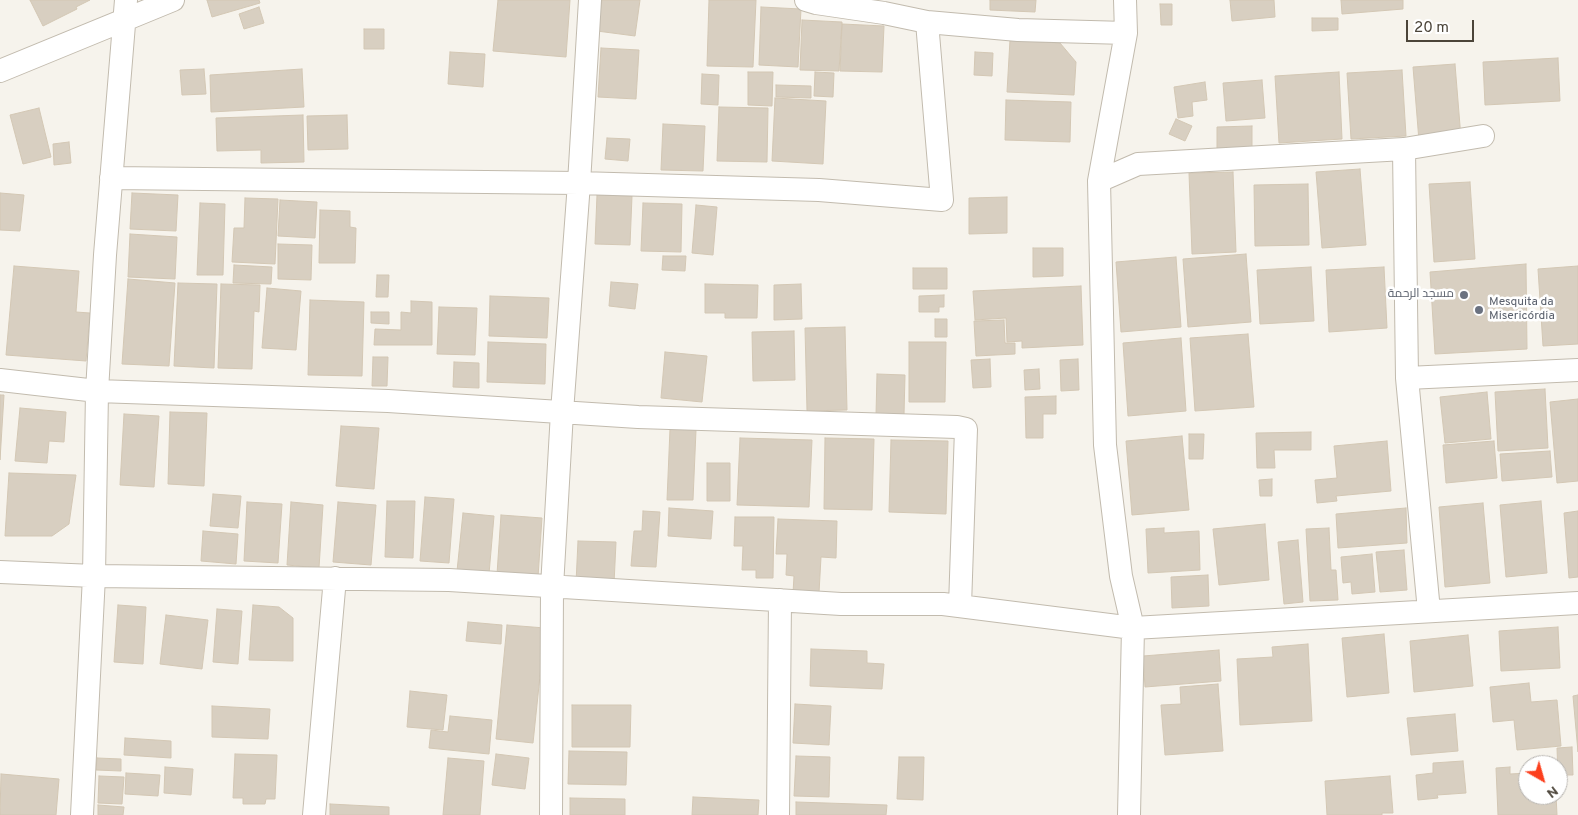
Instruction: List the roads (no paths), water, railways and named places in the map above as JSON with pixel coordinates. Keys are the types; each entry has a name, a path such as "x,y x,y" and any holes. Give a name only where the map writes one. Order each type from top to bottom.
{"street":[{"path":"0,71 125,10 173,0"},
{"path":"551,815 552,587 590,0"},
{"path":"806,0 927,22 1018,30 1126,33"},
{"path":"1125,0 1126,33 1099,181 1104,445 1121,576 1133,628 1129,815"},
{"path":"82,815 94,576 97,391 111,178 125,10"},
{"path":"111,178 579,182 819,190 942,200 927,22"},
{"path":"1099,181 1138,164 1404,149 1482,136"},
{"path":"1404,149 1407,378 1429,611"},
{"path":"1407,378 1578,370"},
{"path":"0,380 97,391 388,401 638,417 956,427 966,429 960,606"},
{"path":"0,572 94,576 449,580 841,604 943,604 1133,628 1578,603"},
{"path":"314,815 335,578"},
{"path":"778,815 780,600"}],"place":[{"name":"مسجد الرحمة","path":"1464,295"},
{"name":"Mesquita da Misericórdia","path":"1479,310"}]}
